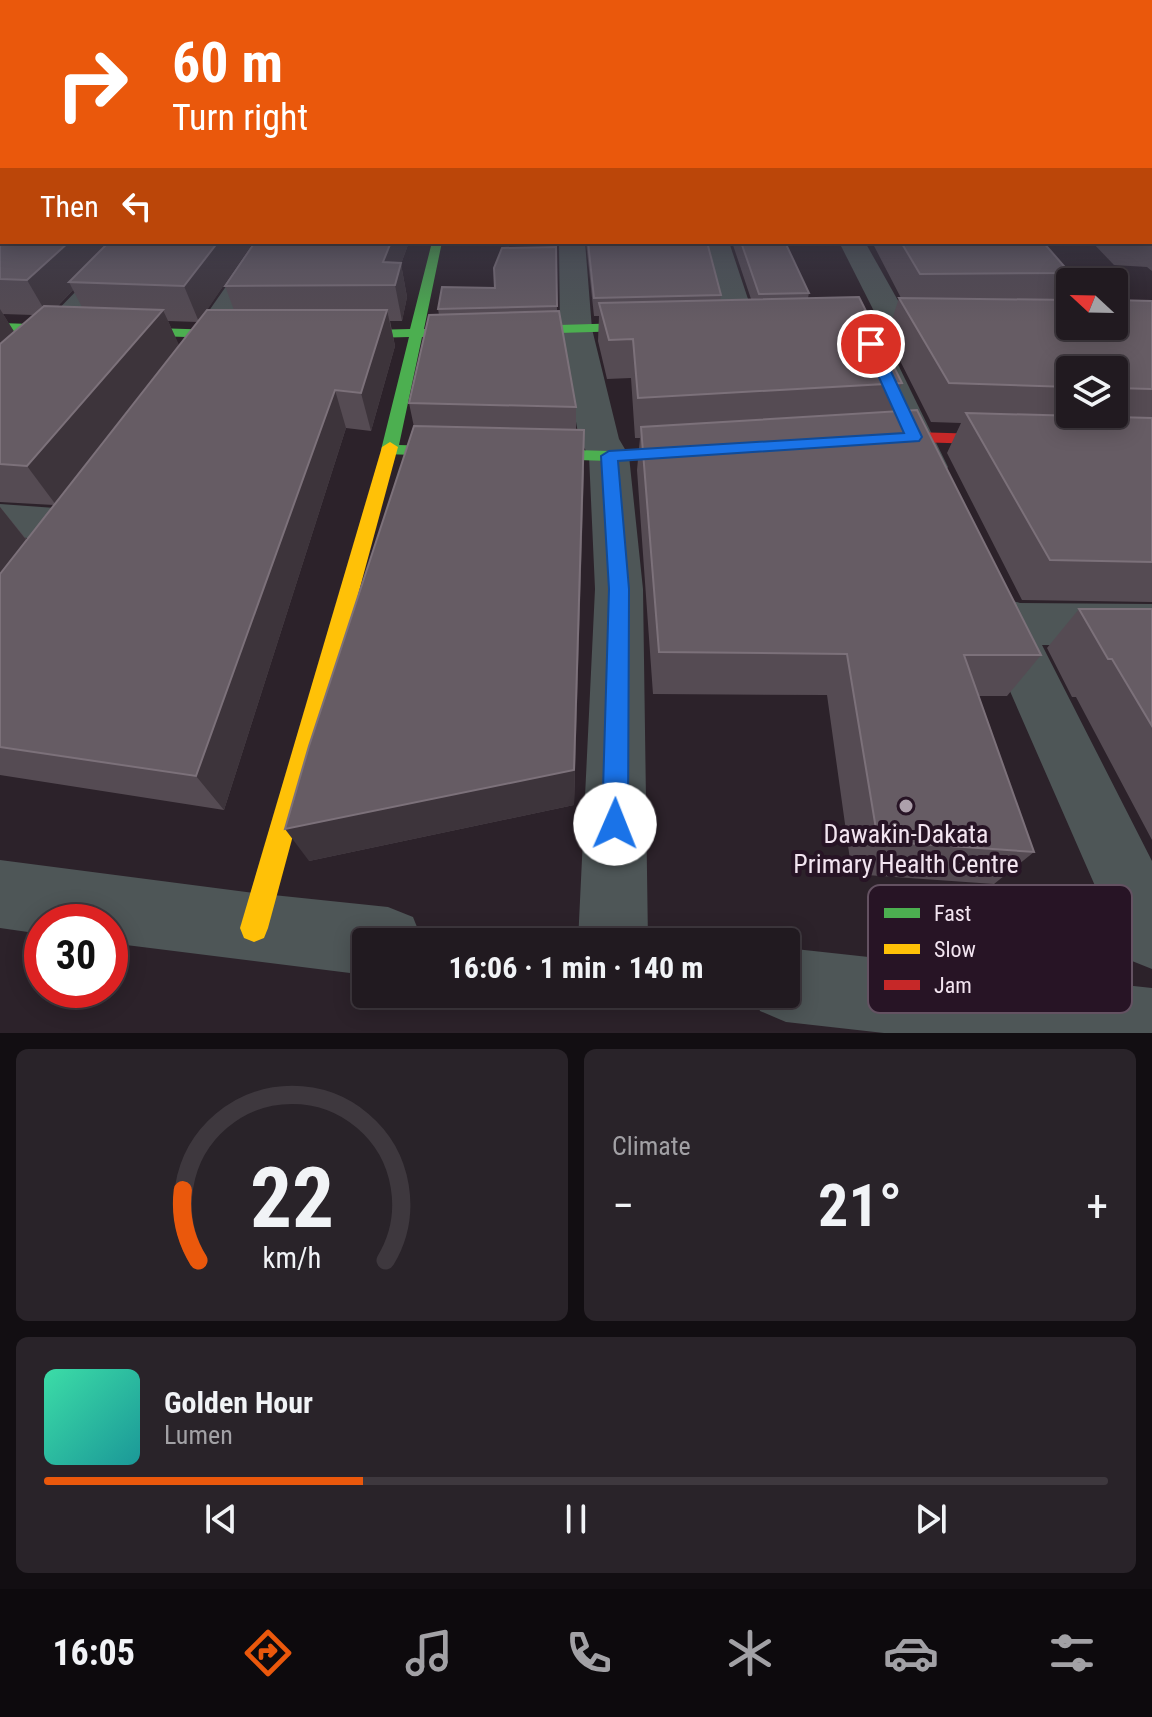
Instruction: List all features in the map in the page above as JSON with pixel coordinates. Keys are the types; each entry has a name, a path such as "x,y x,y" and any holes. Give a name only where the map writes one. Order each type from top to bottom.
{"street":[{"path":"0,380 55,331 137,244"},
{"path":"172,386 210,336 269,244"},
{"path":"254,928 389,450 419,335 437,244"},
{"path":"572,244 576,329 599,439 609,456 619,589 613,928"},
{"path":"717,244 740,323"},
{"path":"853,244 914,437 947,504"},
{"path":"1025,244 1056,280"},
{"path":"800,322 1056,322"},
{"path":"314,335 419,335 681,325"},
{"path":"0,327 210,336 269,335"},
{"path":"853,441 914,437 1041,440"},
{"path":"389,450 609,456 716,450"},
{"path":"0,520 78,512 43,559"},
{"path":"980,571 1129,885"},
{"path":"1006,624 1152,625"},
{"path":"1132,892 1152,934"},
{"path":"0,894 352,938"},
{"path":"800,987 868,994"},
{"path":"1036,1013 1152,1026"}],"building":[{"path":"0,244 67,244 27,280 0,279"},
{"path":"107,244 216,244 184,286 69,282"},
{"path":"254,244 390,244 383,262 401,263 395,285 225,286"},
{"path":"588,244 708,244 721,295 594,298"},
{"path":"742,244 786,244 809,293 759,294"},
{"path":"902,244 1045,244 1066,268 1056,268 1056,273 920,274"},
{"path":"556,247 557,306 438,309 442,287 495,288 494,268 502,248"},
{"path":"859,297 902,383 638,398 633,339 609,340 599,303"},
{"path":"899,298 1056,300 1056,340 1128,340 1128,300 1152,301 1152,389 1128,388 1128,356 1056,356 1056,387 949,383"},
{"path":"44,306 163,310 27,466 0,464 0,344"},
{"path":"207,310 387,310 361,393 335,390 196,776 0,747 0,574"},
{"path":"559,311 576,407 409,403 429,315"},
{"path":"917,410 1041,655 964,655 1034,852 878,841 847,654 659,652 641,427"},
{"path":"966,413 1056,415 1056,428 1128,428 1128,417 1152,418 1152,562 1050,560"},
{"path":"414,426 584,430 574,770 285,829 309,746"},
{"path":"1079,609 1152,609 1152,726 1112,659 1108,659"}],"traffic: fast":[{"path":"390,447 437,244"},
{"path":"812,322 1056,322"},
{"path":"333,335 660,326"},
{"path":"0,327 248,335"},
{"path":"389,450 609,456 699,451"}],"traffic: slow":[{"path":"254,928 390,447"}],"traffic: jam":[{"path":"871,440 914,437 1014,440"}],"place":[{"name":"Dawakin-Dakata Primary Health Centre","path":"906,806"}],"route":[{"path":"615,824 619,589 609,456 914,437 871,344"}]}
